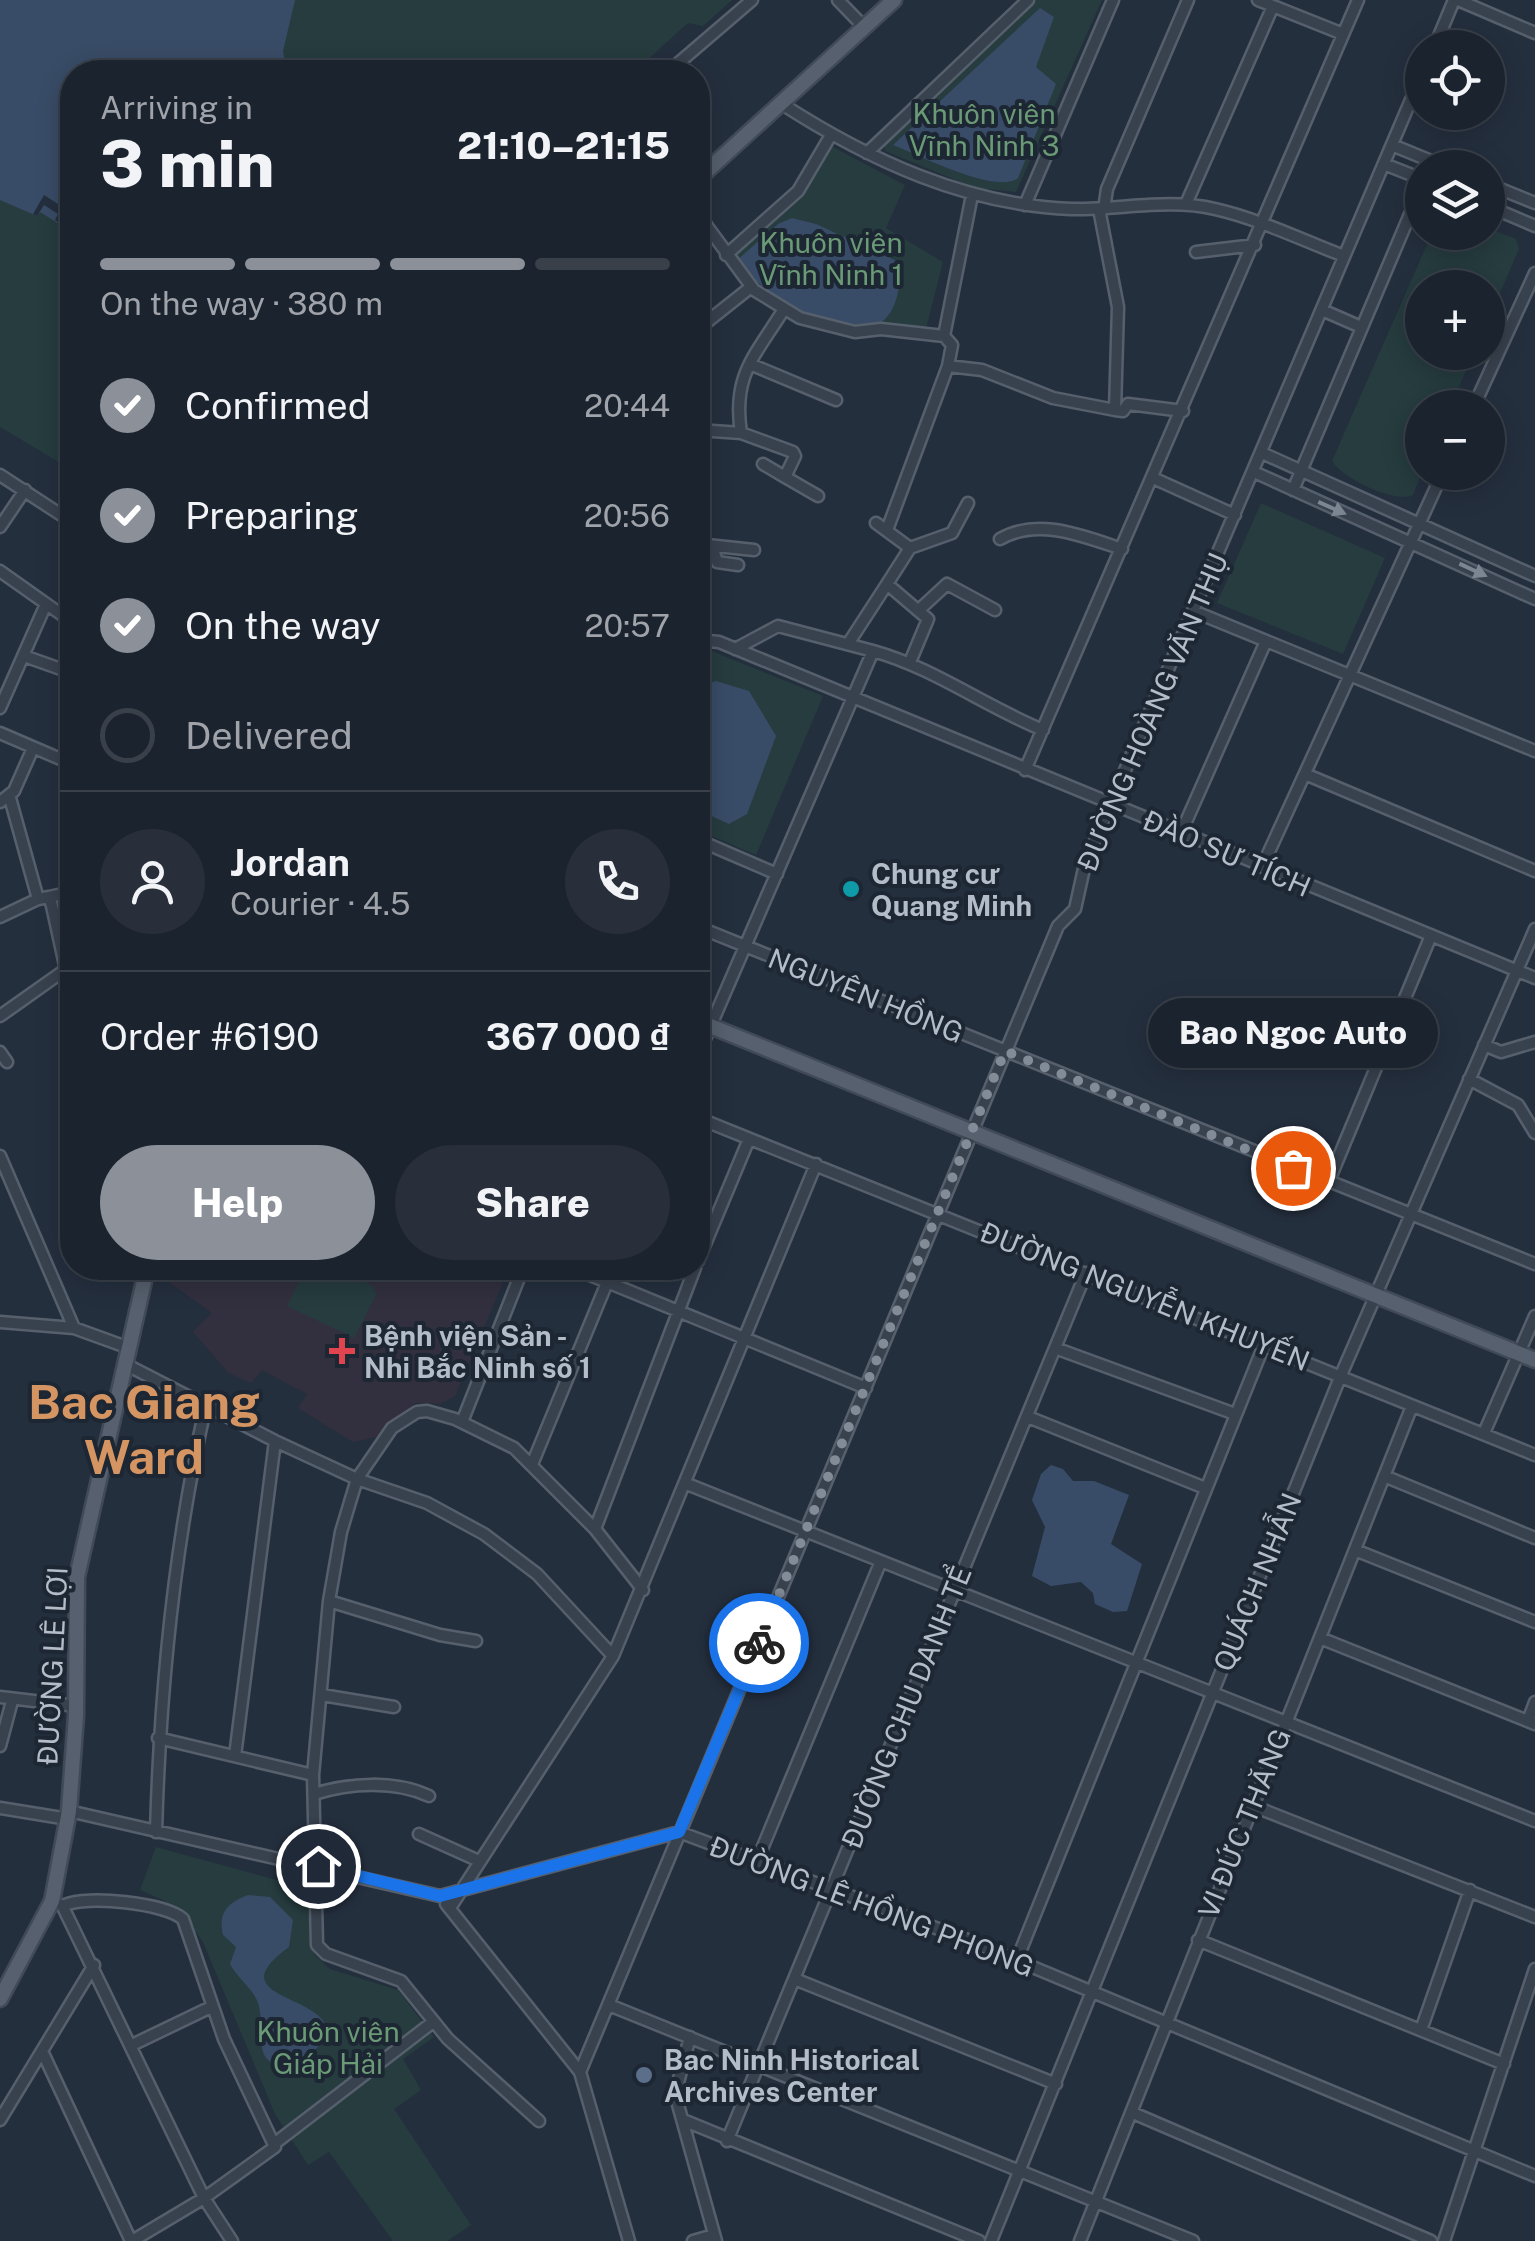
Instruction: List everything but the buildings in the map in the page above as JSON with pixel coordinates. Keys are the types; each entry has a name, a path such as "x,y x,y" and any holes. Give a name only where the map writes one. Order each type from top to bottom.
{"main road":[{"path":"710,168 894,0"},
{"path":"710,1027 1535,1360"},
{"name":"ĐƯỜNG LÊ LỢI","path":"0,1999 58,1903 76,1706 76,1577 144,1280"}],"street":[{"path":"682,60 752,0"},
{"path":"838,0 864,27"},
{"path":"867,153 1028,0"},
{"path":"1025,205 1113,0"},
{"path":"1115,410 1118,307 1101,209 1188,0"},
{"path":"1258,0 1343,34"},
{"path":"1025,770 1264,226 1358,0"},
{"path":"1442,30 1456,0 1535,33"},
{"path":"1186,204 1272,6"},
{"path":"782,104 831,136 972,196 1025,205 1101,209 1186,204 1217,209 1344,256"},
{"name":"ĐƯỜNG HOÀNG VĂN THỤ","path":"580,2072 937,1212 1058,926 1075,909 1084,864 1405,114"},
{"path":"726,255 798,191 831,136"},
{"path":"1392,145 1405,151"},
{"path":"1384,164 1405,174"},
{"path":"1505,191 1535,203"},
{"path":"944,336 972,196"},
{"path":"1505,213 1535,226"},
{"path":"1293,490 1405,223"},
{"path":"710,232 751,287 784,309 844,330 944,336 952,345 948,366 887,530"},
{"path":"1196,252 1255,245"},
{"path":"1481,390 1535,273"},
{"path":"710,319 751,287"},
{"path":"741,433 737,391 784,309"},
{"path":"1322,310 1361,327"},
{"path":"750,364 836,400"},
{"path":"948,366 982,370 1054,398 1115,410 1123,411 1128,404 1182,410"},
{"path":"710,431 741,433 796,454 785,478"},
{"path":"1262,453 1535,576"},
{"path":"762,464 818,496"},
{"path":"1254,472 1535,598"},
{"path":"0,475 60,514"},
{"path":"1153,478 1235,515"},
{"path":"0,527 25,490"},
{"path":"1262,867 1347,674 1436,490"},
{"path":"848,644 910,548 952,533 968,503"},
{"path":"876,523 910,548"},
{"path":"1000,538 1030,526 1122,549"},
{"path":"738,565 715,560 712,546 754,550"},
{"path":"0,571 60,614"},
{"path":"887,584 920,608 928,625 910,662"},
{"path":"920,608 947,584 996,610"},
{"path":"0,708 46,604"},
{"path":"1193,611 1535,751"},
{"path":"735,648 778,626 848,644 910,662 987,706 1042,730"},
{"path":"1181,833 1266,641"},
{"name":"ĐÀO SƯ TÍCH","path":"710,643 735,648 1430,938 1535,978"},
{"path":"710,1011 746,947 873,651"},
{"path":"24,656 60,670"},
{"path":"0,733 60,759"},
{"path":"33,748 5,800 60,943"},
{"path":"1305,774 1535,871"},
{"path":"710,845 777,874"},
{"path":"0,918 60,895"},
{"name":"QUÁCH NHẪN","path":"991,2241 1374,1295 1535,929"},
{"name":"NGUYÊN HỒNG","path":"710,932 1535,1264"},
{"path":"1328,1183 1430,938"},
{"path":"0,1016 60,974"},
{"path":"1484,1045 1500,1052 1535,1042"},
{"path":"1469,1079 1506,1096 1523,1112 1535,1133"},
{"path":"1523,1112 1535,1107"},
{"name":"ĐƯỜNG NGUYỄN KHUYẾN","path":"710,1123 1535,1455"},
{"path":"710,1230 748,1139"},
{"path":"0,1156 74,1328"},
{"path":"450,1908 613,1656 816,1164"},
{"name":"ĐƯỜNG CHU DANH TỂ","path":"727,2141 797,1980 1086,1273"},
{"path":"462,1422 518,1280"},
{"path":"603,1280 866,1388"},
{"path":"595,1529 689,1280"},
{"path":"533,1462 608,1282"},
{"path":"1484,1434 1535,1316"},
{"path":"0,1322 74,1328 275,1441 357,1479 427,1503 520,1558 613,1656"},
{"path":"1016,1962 1140,1663 1205,1488 1264,1345"},
{"path":"1056,1348 1235,1414"},
{"path":"156,1832 158,1738 172,1602 191,1470 206,1405"},
{"name":"VI ĐỨC THĂNG","path":"1080,2241 1412,1406"},
{"path":"539,2121 433,2022 392,1975 320,1950 315,1922 318,1866 313,1775 329,1602 341,1532 357,1479 392,1428 406,1417 427,1411 462,1422 533,1462 595,1529 643,1590"},
{"path":"1028,1417 1205,1488"},
{"path":"235,1756 275,1441"},
{"path":"1384,1476 1535,1538"},
{"path":"687,1484 1535,1821"},
{"path":"1356,1550 1535,1622"},
{"path":"757,1861 882,1561"},
{"path":"329,1602 440,1636 476,1641"},
{"path":"1320,1638 1532,1723 1535,1702"},
{"path":"322,1695 394,1707"},
{"path":"0,1746 6,1699 76,1706"},
{"path":"158,1738 313,1775"},
{"path":"314,1794 344,1785 414,1789 429,1796"},
{"path":"1252,1806 1535,1917"},
{"name":"ĐƯỜNG LÊ HỒNG PHONG","path":"0,1808 68,1815 156,1832 440,1896 679,1832 1016,1962 1535,2176"},
{"path":"419,1834 479,1861"},
{"path":"1422,2030 1470,1890"},
{"path":"440,1896 580,2072 629,2241"},
{"path":"232,2241 204,2198 94,1965 58,1903 92,1898 178,1914 189,1930 212,2007 274,2144"},
{"path":"1198,1940 1504,2064"},
{"path":"0,2120 94,1965"},
{"path":"1444,2241 1535,1968"},
{"path":"797,1980 1056,2084"},
{"path":"609,2005 1098,2199 1168,2236 1194,2241"},
{"path":"132,2045 212,2007"},
{"path":"42,2051 131,2241 271,2153 274,2144 433,2022"},
{"path":"690,2037 675,2088 715,2238 693,2241"},
{"path":"1132,2113 1431,2241"},
{"path":"683,2120 980,2241"}],"shaded area":[{"name":"Bệnh viện Sản - Nhi Bắc Ninh số 1","path":"166,1280 504,1280 455,1396 440,1404 415,1403 380,1436 353,1442 298,1408 307,1394 262,1370 251,1383 229,1373 193,1332 212,1313"}],"green space":[{"path":"0,0 732,0 703,26 688,23 647,60 60,60 60,463 0,427"},
{"name":"Khuôn viên Vĩnh Ninh 3","path":"1036,0 1102,0 1016,192 975,188 885,151 884,143"},
{"name":"Khuôn viên Vĩnh Ninh 1","path":"831,146 905,185 886,228 943,262 926,329 891,325 863,330 766,297 731,258 794,203"},
{"path":"1505,235 1516,239 1519,249 1505,282 1505,270 1416,270 1425,250 1505,250"},
{"path":"1405,295 1405,370 1466,370 1458,390 1405,390 1405,490 1415,490 1413,495 1394,496 1370,488 1346,475 1332,461"},
{"path":"1261,503 1385,558 1343,654 1217,603"},
{"path":"710,650 823,696 756,855 710,835"},
{"path":"300,1280 360,1280 373,1286 376,1295 354,1338 287,1306"},
{"name":"Khuôn viên Giáp Hải","path":"156,1847 310,1889 315,1955 330,1969 398,1990 434,2037 403,2059 421,2090 394,2109 471,2225 447,2241 393,2241 329,2152 308,2165 275,2114 203,1942 185,1917 163,1900 140,1890"}],"water":[{"path":"0,0 295,0 283,51 285,60 60,60 60,224 40,212 37,216 0,200"},
{"name":"Khuôn viên Vĩnh Ninh 3","path":"1040,8 1054,17 1036,67 1056,84 1018,178 1007,182 976,178 893,145"},
{"path":"792,218 816,224 901,263 895,302 883,321 867,329 826,324 763,287 736,261 778,224"},
{"path":"710,683 749,691 776,736 747,814 729,824 710,815"},
{"path":"1051,1465 1063,1469 1073,1481 1094,1481 1129,1495 1111,1544 1142,1564 1127,1611 1113,1612 1095,1604 1093,1593 1081,1582 1051,1586 1032,1576 1045,1527 1032,1500 1041,1474"},
{"path":"248,1895 270,1897 293,1920 289,1947 264,1975 267,1985 317,2014 326,2025 322,2042 305,2062 286,2065 266,2058 258,2003 230,1964 236,1947 223,1935 223,1915 230,1905"}],"pier":[{"path":"44,195 60,205 59,223 55,220 58,214 44,205 37,216 33,214"}],"way so far":[{"path":"759,1643 1005,1051 1293,1168"}],"place":[{"name":"Chung cư Quang Minh","path":"851,889"},
{"name":"Bao Ngoc Auto","path":"1293,1168"},
{"name":"Bệnh viện Sản - Nhi Bắc Ninh số 1","path":"342,1351"},
{"name":"Bac Ninh Historical Archives Center","path":"644,2075"}],"district":[{"name":"Bac Giang Ward","path":"144,1428"}],"route":[{"path":"318,1866 440,1896 679,1832 759,1643"}]}
